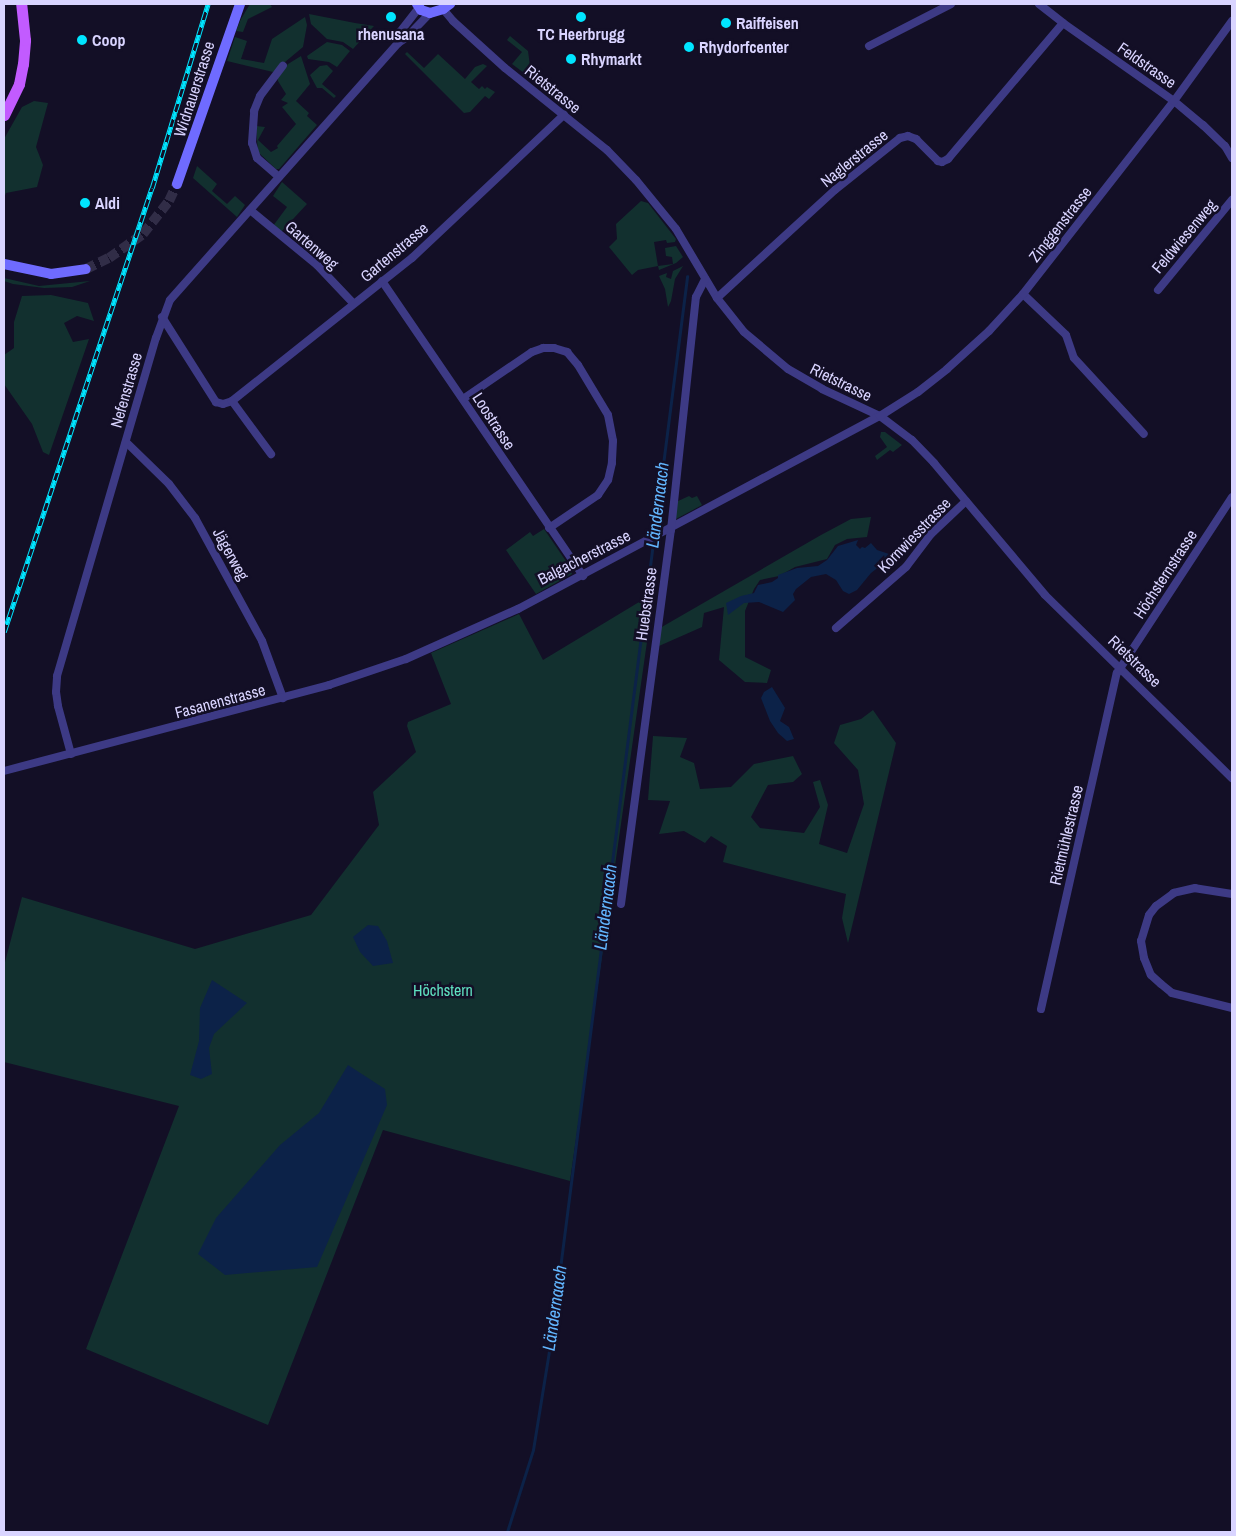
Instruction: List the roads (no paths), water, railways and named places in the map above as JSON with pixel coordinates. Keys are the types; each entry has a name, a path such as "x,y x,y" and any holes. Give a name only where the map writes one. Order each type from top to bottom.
{"main road":[{"path":"4,115 19,84 23,64 25,40 21,4"},
{"name":"Widnauerstrasse","path":"176,184 240,4"},
{"path":"418,6 430,13 447,6"},
{"path":"4,264 51,274 86,269"}],"street":[{"path":"869,46 950,4"},
{"name":"Feldstrasse","path":"1039,4 1063,24 1174,100 1204,125 1225,146 1232,158"},
{"name":"Nefenstrasse","path":"398,42 400,32 418,6"},
{"name":"Rietstrasse","path":"447,6 453,22 505,68 607,150 636,180 676,229 716,298 744,332 788,369 822,389 880,416 912,440 966,500 1046,595 1232,778"},
{"name":"Nefenstrasse","path":"70,754 58,706 56,692 58,676 162,317 170,300 398,42 406,38 430,13"},
{"name":"Zinggenstrasse","path":"880,416 918,392 947,369 989,331 1023,294 1174,100 1232,21"},
{"name":"Naglerstrasse","path":"716,298 835,190 900,138 908,136 916,139 938,161 942,162 948,159 1063,24"},
{"path":"279,177 257,158 252,143 254,111 260,96 283,66"},
{"name":"Gartenstrasse","path":"232,401 412,258 564,115"},
{"name":"Feldwiesenweg","path":"1158,290 1232,200"},
{"name":"Gartenweg","path":"250,210 298,252 317,264 353,303"},
{"name":"Huebstrasse","path":"621,904 696,297 705,279"},
{"name":"Loostrasse","path":"382,281 583,576"},
{"path":"1023,294 1066,334 1074,358 1144,434"},
{"path":"162,317 216,402 223,404 232,401 271,454"},
{"path":"463,398 532,352 543,348 554,348 568,352 578,365 608,415 614,441 612,462 608,480 598,495 549,528"},
{"name":"Balgacherstrasse","path":"376,670 454,639 518,609 667,532 880,416"},
{"name":"Jägerweg","path":"126,442 169,484 195,518 262,641 283,698"},
{"name":"Höchsternstrasse","path":"1120,667 1232,498"},
{"name":"Kornwiesstrasse","path":"836,628 906,567 931,534 966,500"},
{"name":"Rietmühlestrasse","path":"1041,1010 1115,680 1120,667"},
{"name":"Fasanenstrasse","path":"70,754 283,698 376,670"},
{"path":"4,771 70,754"},
{"path":"1232,894 1195,888 1174,892 1156,906 1149,916 1141,941 1152,976 1172,993 1232,1008"}],"water":[{"path":"858,540 856,545 860,549 862,547 865,548 871,543 877,550 889,554 889,559 871,573 857,590 849,594 843,591 836,580 826,574 811,577 796,589 793,594 795,600 783,612 759,602 744,603 728,615 726,603 741,596 754,593 758,585 772,582 778,578 778,575 797,568 818,566 827,560 838,546"},
{"path":"772,687 785,708 780,721 789,727 794,739 787,741 778,733 770,721 761,698 764,692"},
{"path":"368,925 378,926 387,941 393,963 373,966 360,952 353,937"},
{"path":"212,980 247,1003 214,1034 209,1048 212,1074 201,1079 190,1075 199,1041 200,1008"},
{"path":"348,1065 385,1089 387,1105 317,1267 225,1275 198,1254 216,1218 280,1145 319,1113"}],"waterway":[{"name":"Ländernaach","path":"507,1532 533,1450 551,1339 687,277"}],"tunnel":[{"path":"86,269 109,258 143,234 169,201 177,184"}],"railway":[{"path":"4,632 152,188 208,4"}],"place":[{"name":"rhenusana","path":"391,17"},
{"name":"TC Heerbrugg","path":"581,17"},
{"name":"Raiffeisen","path":"726,23"},
{"name":"Coop","path":"82,40"},
{"name":"Rhydorfcenter","path":"689,47"},
{"name":"Rhymarkt","path":"571,59"},
{"name":"Aldi","path":"85,203"}],"park label":[{"name":"Höchstern","path":"443,990"}]}
